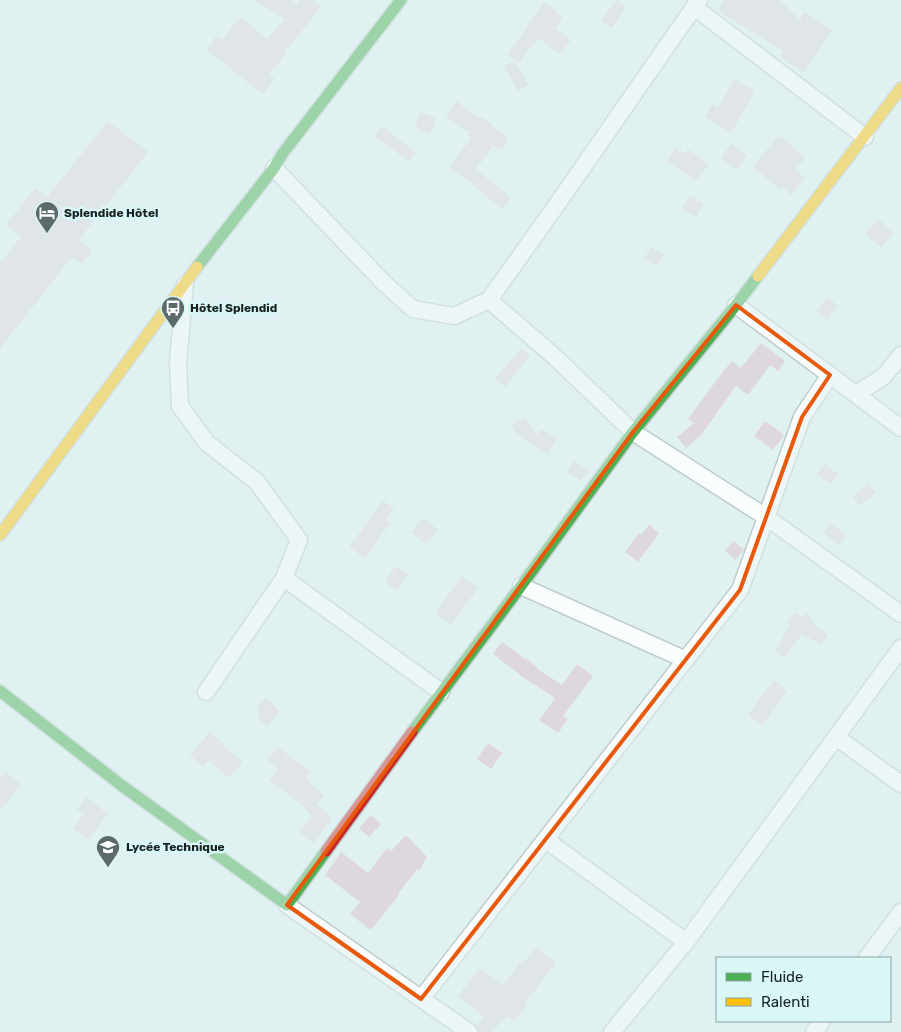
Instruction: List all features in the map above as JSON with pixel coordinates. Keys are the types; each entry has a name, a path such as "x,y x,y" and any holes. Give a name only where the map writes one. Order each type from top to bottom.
{"street":[{"path":"0,535 185,283 401,0"},
{"path":"274,168 385,284 413,309 454,316 489,300 696,4 865,137"},
{"path":"287,905 633,432 736,305 901,88"},
{"path":"185,283 178,362 180,406 207,443 257,482 299,540 284,578 206,692"},
{"path":"489,300 556,358 633,432 766,517 901,614"},
{"path":"736,305 901,428"},
{"path":"856,394 883,377 901,355"},
{"path":"421,999 740,590 802,417 830,375"},
{"path":"284,578 441,692"},
{"path":"521,586 686,660"},
{"path":"612,1032 686,942 901,648"},
{"path":"0,691 121,785 287,905 469,1032"},
{"path":"836,737 901,784"},
{"path":"546,840 686,942"},
{"path":"869,957 901,912"}],"highlighted area":[{"path":"736,305 830,375 802,417 740,590 421,999 287,905 633,432"}],"building":[{"path":"254,0 290,0 297,5 300,0 313,0 321,6 285,51 287,52 269,75 275,79 263,94 206,50 216,36 222,40 240,17 267,39 285,19"},
{"path":"616,0 626,7 612,28 601,21"},
{"path":"724,0 780,0 800,20 804,12 832,30 804,72 780,57 783,51 718,11"},
{"path":"544,2 563,18 555,28 571,40 560,54 538,38 519,63 507,54"},
{"path":"515,61 529,85 518,91 504,66"},
{"path":"734,79 755,91 731,133 705,117 712,104 718,108"},
{"path":"456,101 492,124 508,138 502,150 493,146 476,169 511,198 502,209 471,183 449,168 471,138 468,136 470,133 446,116"},
{"path":"421,112 436,118 430,134 415,127"},
{"path":"108,121 148,152 79,240 92,251 82,264 72,257 0,348 0,263 21,237 6,225 35,188 47,197"},
{"path":"382,126 416,153 409,161 374,136"},
{"path":"778,136 782,137 805,158 795,169 805,178 791,195 783,187 781,190 753,167"},
{"path":"731,144 747,156 737,170 721,158"},
{"path":"676,148 684,154 688,149 709,165 696,181 667,161"},
{"path":"690,195 704,204 696,217 682,208"},
{"path":"878,219 894,233 881,247 865,234"},
{"path":"651,247 664,254 657,266 644,259"},
{"path":"827,297 838,306 827,320 816,311"},
{"path":"761,343 785,361 778,371 770,365 748,395 736,386 702,434 686,448 677,437 694,423 688,419 732,361 741,368"},
{"path":"521,348 530,355 505,387 495,379"},
{"path":"524,417 537,435 541,429 557,439 548,452 550,456 517,434 511,426"},
{"path":"765,421 784,435 773,450 754,436"},
{"path":"574,461 589,471 581,481 567,472"},
{"path":"824,464 838,474 831,484 817,474"},
{"path":"868,484 876,493 860,506 853,496"},
{"path":"383,501 394,508 386,520 390,523 365,558 349,547"},
{"path":"423,518 438,530 426,544 411,532"},
{"path":"831,523 847,536 839,545 823,533"},
{"path":"649,525 659,533 638,562 625,552 639,533 641,535"},
{"path":"734,541 744,550 735,560 725,551"},
{"path":"396,566 408,574 397,590 385,582"},
{"path":"462,576 478,588 451,625 435,613"},
{"path":"795,612 802,617 807,613 816,626 828,636 821,645 802,634 784,658 775,651 790,625 787,622"},
{"path":"502,642 562,685 577,664 593,676 563,716 568,719 558,733 539,720 555,698 527,680 493,654"},
{"path":"774,680 787,691 762,726 748,714"},
{"path":"266,698 280,711 267,726 258,718 260,713 256,709"},
{"path":"210,732 243,762 229,778 209,760 203,767 190,755"},
{"path":"488,743 502,753 491,769 477,759"},
{"path":"278,747 311,772 306,778 324,796 317,803 332,819 313,843 299,832 312,816 301,804 269,780 278,769 267,760"},
{"path":"5,772 21,784 0,811 0,779"},
{"path":"86,797 108,814 88,840 73,828 84,814 77,809"},
{"path":"371,815 381,824 369,837 359,828"},
{"path":"406,835 427,857 419,871 417,869 371,930 350,914 360,902 325,875 341,852 368,873 387,848 391,851"},
{"path":"536,947 556,963 525,1003 527,1005 514,1022 507,1016 491,1032 479,1032 476,1026 484,1017 458,996 480,968 503,985 520,962 522,964"}],"traffic: fast":[{"path":"197,267 401,0"},
{"path":"412,732 633,432 758,276"},
{"path":"0,691 121,785 287,905 326,851"}],"traffic: slow":[{"path":"758,276 901,88"},
{"path":"0,535 197,267"}],"traffic: jam":[{"path":"326,851 412,732"}],"place":[{"name":"Splendide Hôtel","path":"47,234"},
{"name":"Hôtel Splendid","path":"173,329"},
{"name":"Lycée Technique","path":"108,868"}]}
